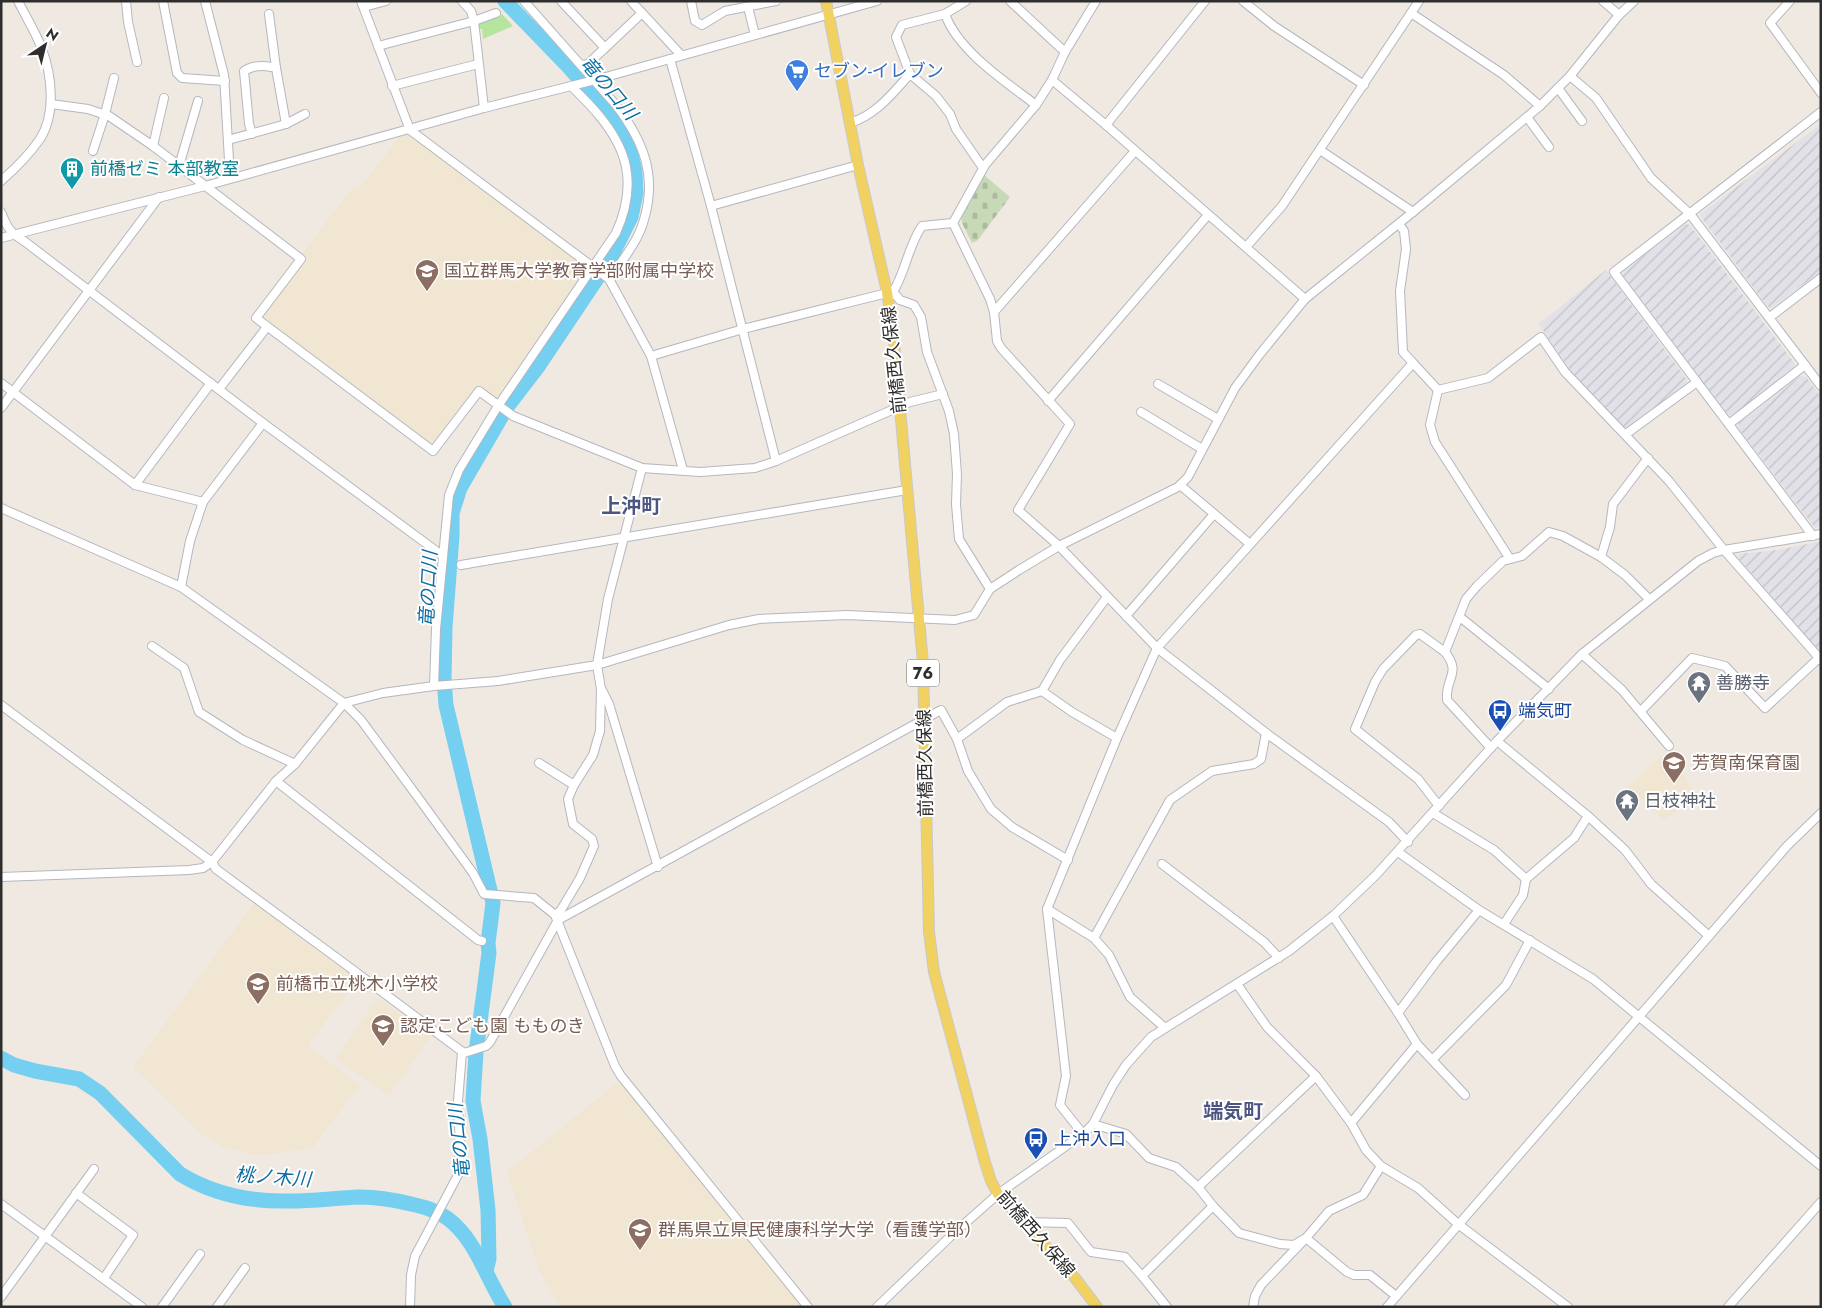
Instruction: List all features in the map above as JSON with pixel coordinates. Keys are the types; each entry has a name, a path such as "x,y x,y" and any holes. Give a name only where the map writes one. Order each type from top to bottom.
{"main road":[{"name":"前橋西久保線","path":"826,1 858,165 890,292 923,663 929,932 934,972 984,1159 998,1194 1075,1278 1097,1307"}],"street":[{"path":"1,181 24,160 41,137 51,104 48,70 42,48 18,1"},
{"path":"126,1 136,62"},
{"path":"163,1 177,73 182,78 224,81"},
{"path":"205,1 224,81 230,177"},
{"path":"386,1 362,4 410,130 608,278 651,356 683,470"},
{"path":"462,1 471,11 474,21 484,108"},
{"path":"524,1 628,121 640,141 648,166 649,196 643,224 630,249 608,278"},
{"path":"561,1 605,48"},
{"path":"631,1 681,55"},
{"path":"691,1 695,21 702,25 725,11 746,5 776,1"},
{"path":"1,238 205,186 230,177 410,130 484,108 573,86 877,1"},
{"path":"966,1 945,14 902,25 896,37 910,74 936,96 950,114 956,129 983,168"},
{"path":"1010,1 1065,52"},
{"path":"953,222 983,168 1036,106 1052,80 1065,52 1096,1"},
{"path":"1106,124 1205,1"},
{"path":"1243,1 1274,26 1364,85"},
{"path":"1246,247 1282,206 1419,1"},
{"path":"1603,1 1619,16"},
{"path":"1,877 203,868 212,862 276,781 295,764 344,703 383,693 434,686 498,681 597,665 729,624 759,619 847,615 954,620 974,616 990,589 1059,546 1180,485 1188,477 1235,388 1305,299 1414,212 1540,106 1570,76 1619,16 1634,1"},
{"path":"1790,1 1770,23 1821,93"},
{"path":"746,5 755,35"},
{"path":"378,46 474,21 496,13"},
{"path":"581,65 588,64 642,13"},
{"path":"1412,13 1504,74 1540,106"},
{"path":"269,14 286,124"},
{"path":"945,14 948,22 972,55 1036,106"},
{"path":"670,59 776,461"},
{"path":"392,86 478,64"},
{"path":"252,134 249,124 244,71 250,67 268,66 276,68"},
{"path":"850,123 864,118 877,109 910,74"},
{"path":"1570,76 1596,98 1651,178 1690,214 1821,386"},
{"path":"93,151 106,114 114,78"},
{"path":"1052,80 1106,124 1305,299"},
{"path":"434,686 436,630 449,495 459,470 616,233 626,207 628,180 623,155 612,131 573,86"},
{"path":"1558,88 1582,122"},
{"path":"153,146 164,98"},
{"path":"179,166 198,101"},
{"path":"51,104 88,109 106,114 153,146 301,259 256,318 433,451 479,391 513,416 642,468 700,472 755,468 776,461 910,402 943,394"},
{"path":"877,1307 998,1194 1083,1134 1093,1124 1113,1086 1131,1058 1151,1038 1278,958 1333,916 1408,842 1497,741 1582,654 1698,561 1713,553 1817,535 1728,424 1614,272 1821,112"},
{"path":"228,140 286,124 305,114"},
{"path":"1527,117 1548,147"},
{"path":"1320,150 1414,212"},
{"path":"994,312 1135,151"},
{"path":"710,206 858,165"},
{"path":"1,408 159,197"},
{"path":"1,212 13,235 24,241 219,390 443,556"},
{"path":"1048,401 1208,215"},
{"path":"953,222 990,299 994,312 997,341 1070,424 1018,510 1059,546 1157,648 1266,733 1390,822 1408,842"},
{"path":"651,356 742,329 890,292 897,284 915,236 922,226 953,222"},
{"path":"1399,224 1404,231 1406,249 1400,292 1403,352 1438,390"},
{"path":"1770,317 1821,278"},
{"path":"890,292 900,300 914,305 921,316 927,352 949,410 955,444 956,504 959,539 990,589"},
{"path":"219,390 267,327"},
{"path":"1438,390 1488,378 1541,337 1565,372 1669,481 1724,550 1820,659 1765,708 1725,666 1692,658 1641,711"},
{"path":"1083,1134 1060,1105 1066,1076 1047,909 1117,738 1157,648 1412,363"},
{"path":"1728,424 1805,365"},
{"path":"1626,434 1697,382"},
{"path":"1,383 135,485 203,502"},
{"path":"135,485 211,383"},
{"path":"1158,384 1218,419"},
{"path":"1438,390 1430,425 1435,442 1510,559"},
{"path":"1141,412 1202,450"},
{"path":"181,587 190,541 203,502 263,423"},
{"path":"1601,557 1610,527 1613,504 1648,458"},
{"path":"464,1053 486,1046 494,1036 580,878 594,846 592,840 573,824 568,800 574,785 593,755 600,731 601,688 597,665 608,599 642,468"},
{"path":"1180,485 1250,544"},
{"path":"461,565 907,490"},
{"path":"1,508 181,587 344,703 361,720 378,742 473,873 486,894 534,898 557,918 615,1066 621,1076 808,1307"},
{"path":"1126,616 1214,514"},
{"path":"1445,652 1466,599 1476,586 1503,561 1522,556 1549,532 1563,536 1601,557 1625,575 1649,599"},
{"path":"957,739 1007,702 1042,692 1060,660 1107,597"},
{"path":"1460,617 1549,688"},
{"path":"1439,806 1418,779 1355,730 1375,682 1383,669 1416,635 1420,634 1445,652 1452,662 1454,668 1446,690 1447,700 1491,748"},
{"path":"152,646 184,668 199,712 243,740 295,764"},
{"path":"1582,654 1622,690 1669,746"},
{"path":"601,688 609,704 658,867"},
{"path":"1042,692 1117,738"},
{"path":"1,705 212,862 216,869 464,1053"},
{"path":"557,918 658,867 941,710 957,739 968,771 991,808 1012,826 1068,860"},
{"path":"1094,938 1170,800 1212,771 1254,764 1261,759 1266,733"},
{"path":"1497,741 1588,816 1625,850 1651,884 1709,936"},
{"path":"540,762 574,785"},
{"path":"276,781 478,940 482,941"},
{"path":"1433,813 1494,850 1526,879"},
{"path":"1387,1307 1787,846 1821,813"},
{"path":"1504,924 1523,894 1526,879 1574,838 1588,816"},
{"path":"1398,852 1479,910 1593,979 1821,1166"},
{"path":"1162,864 1264,942 1278,958"},
{"path":"1047,909 1094,938 1109,955 1130,997 1165,1028"},
{"path":"1398,1013 1436,962 1479,910"},
{"path":"1333,916 1417,1044 1465,1095"},
{"path":"1433,1059 1506,985 1530,940"},
{"path":"1237,984 1267,1027 1316,1076 1352,1123 1366,1150 1381,1166 1418,1188 1458,1224 1568,1307"},
{"path":"1352,1123 1417,1044"},
{"path":"410,1307 411,1275 415,1256 456,1180 460,1163 458,1101 464,1053"},
{"path":"1198,1187 1316,1076"},
{"path":"1093,1124 1126,1134 1148,1158 1176,1167 1198,1187 1239,1233 1280,1244 1294,1244 1306,1238"},
{"path":"1253,1307 1260,1285 1306,1238 1328,1211 1363,1195 1381,1166"},
{"path":"1,1297 94,1169"},
{"path":"76,1193 133,1235 104,1278"},
{"path":"1728,1307 1821,1202"},
{"path":"1,1204 142,1307"},
{"path":"1142,1276 1213,1206"},
{"path":"1024,1222 1068,1223 1091,1252 1124,1257 1167,1307"},
{"path":"1306,1238 1348,1272 1354,1275 1370,1275 1396,1296"},
{"path":"162,1307 200,1254"},
{"path":"217,1307 245,1268"}],"shaded area":[{"path":"1821,124 1821,271 1772,308 1768,307 1700,214"},
{"name":"国立群馬大学教育学部附属中学校","path":"412,134 590,268 498,402 478,387 432,446 263,318 306,258 302,254 353,187 358,190 400,136"},
{"path":"1685,224 1690,225 1795,364 1794,369 1732,416 1727,415 1623,276 1624,271"},
{"path":"1606,270 1687,380 1685,386 1630,428 1623,427 1569,369 1539,324"},
{"path":"1800,376 1806,377 1821,397 1821,526 1815,528 1738,428 1739,423"},
{"path":"1821,541 1821,653 1738,558 1739,554 1778,550"},
{"path":"1671,751 1696,798 1664,820 1628,787 1650,765"},
{"name":"前橋市立桃木小学校","path":"254,903 355,978 355,982 308,1046 360,1085 312,1148 264,1155 249,1154 224,1147 201,1134 133,1067"},
{"name":"認定こども園 もものき","path":"378,998 431,1035 389,1095 336,1059"},
{"path":"616,1084 622,1085 802,1307 561,1307 540,1272 507,1172"}],"green space":[{"path":"502,14 513,26 483,39 482,29 479,29 478,24"},
{"path":"984,175 1010,197 978,240 972,243 962,223 961,214"}],"waterway":[{"name":"竜の口川","path":"486,1271 489,1259 488,1210 480,1139 473,1101 476,1052 489,953 488,943 493,903 446,705 444,679 445,627 452,513 460,488 507,407 537,368 610,259 631,217 636,193 635,172 629,145 614,118 567,65 505,1"},
{"name":"桃ノ木川","path":"1,1058 14,1065 35,1071 79,1079 100,1093 180,1174 216,1191 229,1195 269,1201 359,1197 379,1198 416,1205 439,1213 447,1218 466,1237 505,1307"}],"place":[{"name":"セブン-イレブン","path":"797,92"},
{"name":"前橋ゼミ 本部教室","path":"72,190"},
{"name":"国立群馬大学教育学部附属中学校","path":"427,292"},
{"name":"善勝寺","path":"1699,704"},
{"name":"端気町","path":"1500,732"},
{"name":"芳賀南保育園","path":"1674,784"},
{"name":"日枝神社","path":"1627,822"},
{"name":"前橋市立桃木小学校","path":"258,1005"},
{"name":"認定こども園 もものき","path":"383,1047"},
{"name":"上沖入口","path":"1036,1160"},
{"name":"群馬県立県民健康科学大学（看護学部）","path":"640,1251"}],"district":[{"name":"上沖町","path":"631,506"},
{"name":"端気町","path":"1233,1111"}]}
